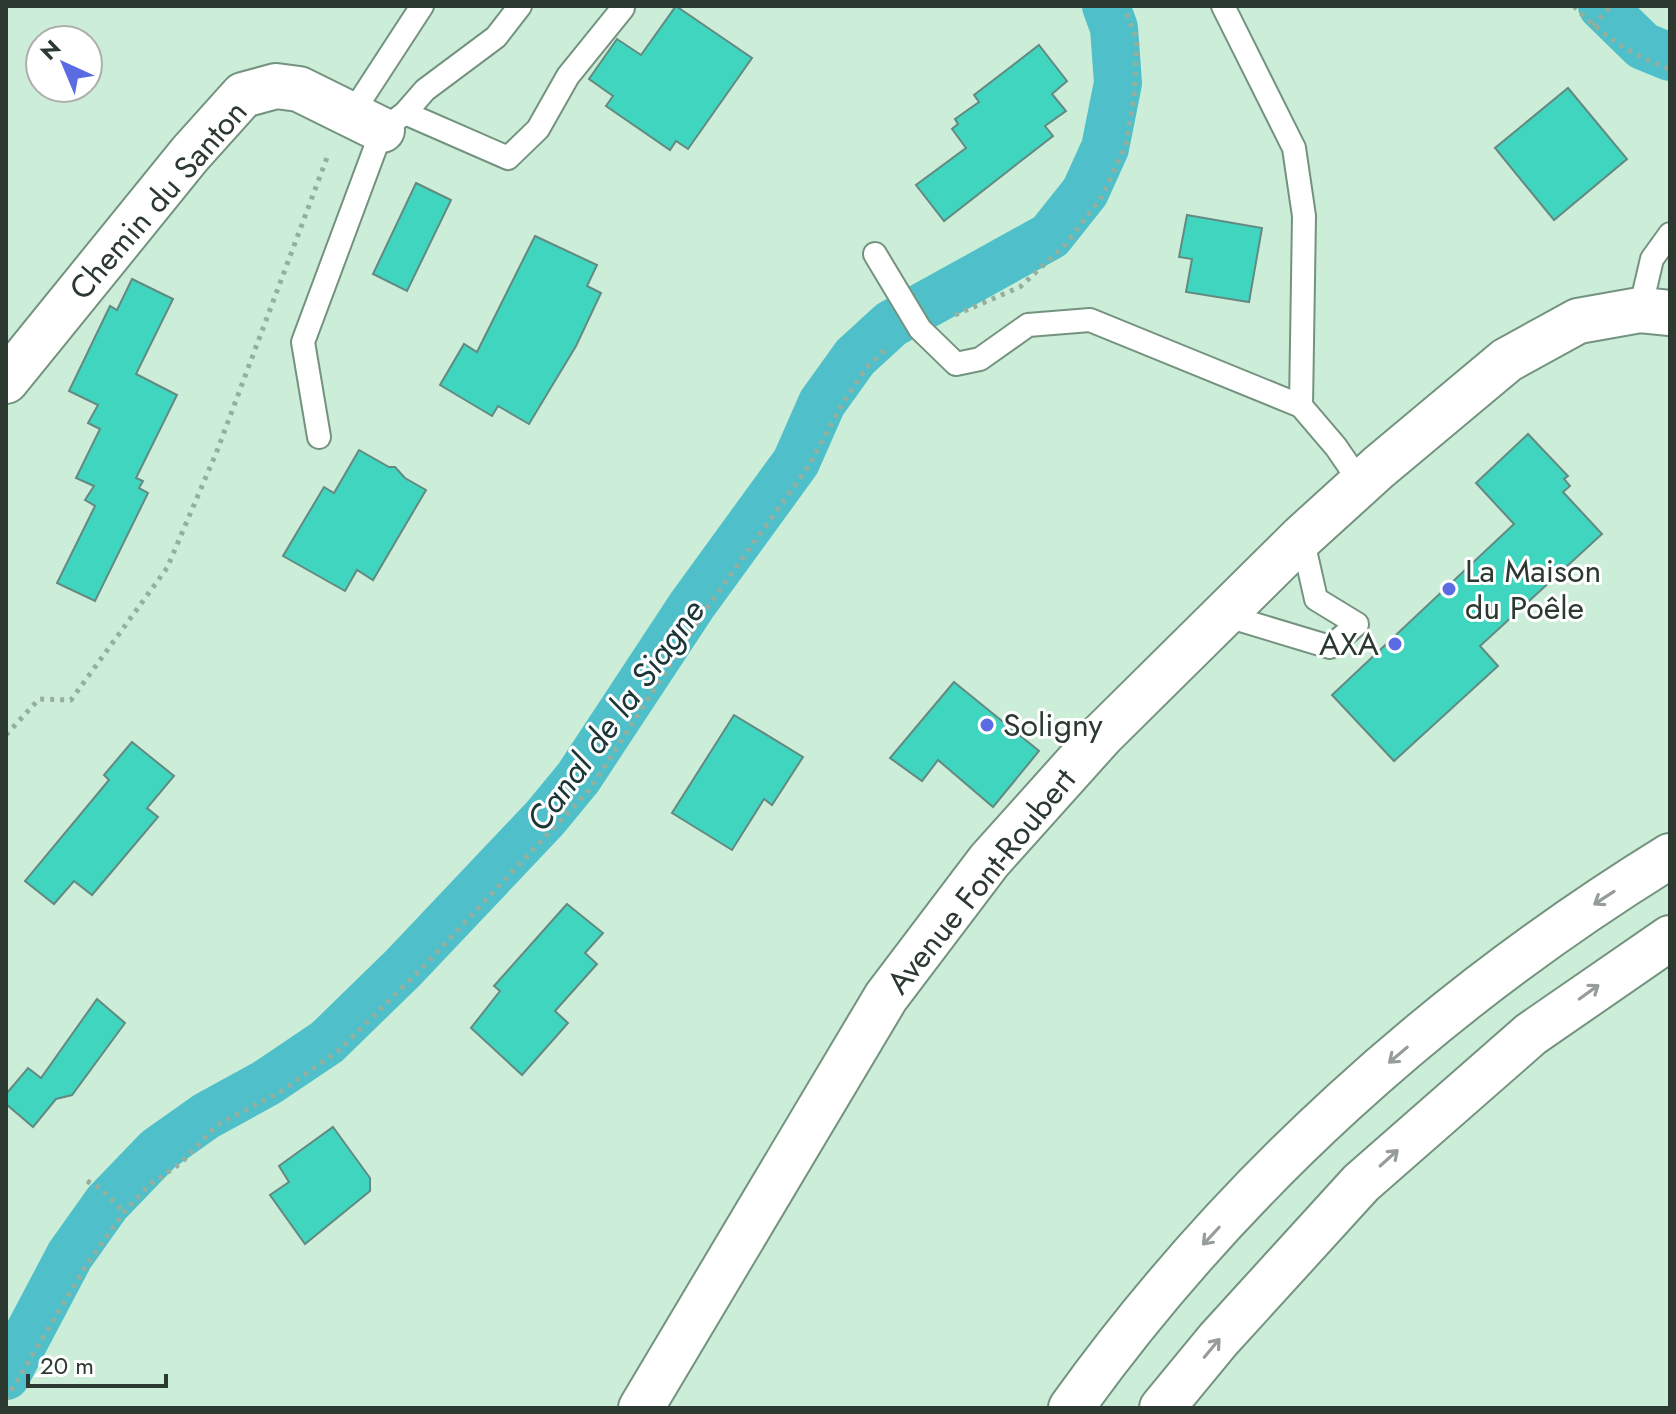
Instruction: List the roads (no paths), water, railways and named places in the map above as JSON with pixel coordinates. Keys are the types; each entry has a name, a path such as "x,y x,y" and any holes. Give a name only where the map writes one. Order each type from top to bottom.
{"main road":[{"name":"Chemin du Santon","path":"6,381 180,166 243,95 276,86 299,89 379,119"},
{"name":"Avenue Font-Roubert","path":"641,1408 886,997 999,849 1111,726 1302,537 1379,467 1507,360 1578,321 1655,311"},
{"path":"1071,1408 1128,1332 1186,1263 1332,1113 1529,949 1670,856"},
{"path":"1162,1408 1218,1340 1361,1183 1531,1034 1670,938"}],"lane":[{"path":"319,437 303,342 379,119 422,6"},
{"path":"379,119 425,90 496,37 520,6"},
{"path":"1223,6 1294,148 1304,216 1301,406"},
{"name":"Chemin du Santon","path":"379,119 508,158 538,129 568,76 623,8"},
{"path":"1655,311 1652,259 1670,234"},
{"path":"875,254 918,325 956,364 980,359 1028,325 1090,320 1301,406 1336,447 1362,485"},
{"path":"1224,615 1330,647 1357,624 1316,599 1302,537"}],"waterway":[{"name":"Canal de la Siagne","path":"6,1376 70,1255 107,1203 158,1150 206,1116 266,1083 327,1042 403,968 545,818 578,778 692,605 796,462 822,403 855,357 891,324 1050,236 1085,192 1105,148 1118,83 1114,28 1106,6"},
{"name":"Canal de la Siagne","path":"1602,6 1643,46 1670,57"}],"place":[{"name":"La Maison du Poêle","path":"1449,589"},
{"name":"AXA","path":"1395,644"},
{"name":"Soligny","path":"987,725"}]}
